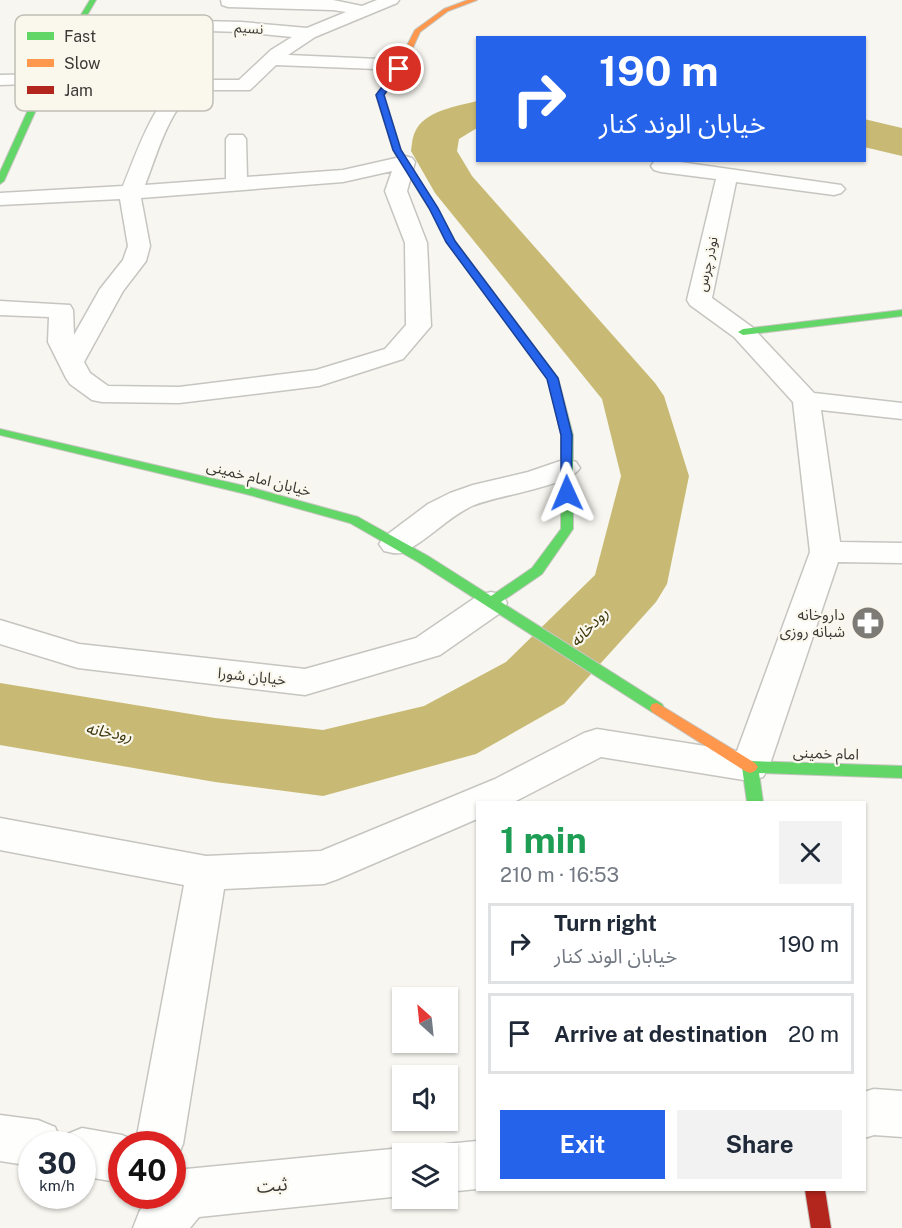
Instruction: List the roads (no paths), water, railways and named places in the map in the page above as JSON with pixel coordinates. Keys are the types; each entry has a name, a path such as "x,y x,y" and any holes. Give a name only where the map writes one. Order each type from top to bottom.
{"street":[{"path":"84,15 93,0"},
{"path":"213,85 244,86 272,59 309,33 361,10 392,0"},
{"path":"474,0 446,10 417,31 401,64 380,95 397,150 451,242 553,378 567,435 567,529 537,572 490,603"},
{"path":"218,26 229,1 333,5 361,10"},
{"name":"نسیم","path":"213,26 309,33"},
{"path":"272,59 343,64 401,64"},
{"path":"0,80 15,80"},
{"path":"0,181 32,111"},
{"path":"71,362 112,289 134,261 139,246 131,192 158,126 167,111"},
{"path":"236,139 237,183"},
{"path":"0,199 343,176 405,162"},
{"path":"0,308 61,310 61,342 79,378 102,393 179,395 320,378 394,354 419,326 416,243 396,191 405,162"},
{"path":"662,166 834,189"},
{"name":"نوذر چرس","path":"727,175 699,300 743,332"},
{"path":"743,332 902,314"},
{"path":"480,801 597,743 752,785 826,552 806,400 743,332"},
{"path":"806,400 902,411"},
{"name":"خیابان امام خمینی","path":"0,432 249,491 354,520 490,603 638,698 752,785"},
{"path":"395,544 439,511 461,500 483,491 536,479 566,468"},
{"path":"826,552 902,553"},
{"name":"خیابان شورا","path":"0,632 78,656 305,682 428,647 490,603"},
{"name":"امام خمینی","path":"752,785 902,772"},
{"path":"0,834 206,873 324,867 476,803"},
{"path":"161,1131 206,873"},
{"path":"866,1114 874,1112 902,1114"},
{"path":"0,1138 18,1141"},
{"path":"458,1167 476,1165"},
{"name":"ثبت","path":"158,1228 186,1194 392,1173"},
{"path":"815,1191 821,1228"},
{"path":"147,1228 150,1209"}],"waterway":[{"name":"رودخانه","path":"0,714 215,750 323,763 446,732 535,683 630,584 655,476 633,396 452,183 434,151 437,133 458,120 476,114"},
{"name":"رودخانه","path":"866,133 902,142"}],"place":[{"name":"داروخانه شبانه روزی","path":"868,623"}]}
